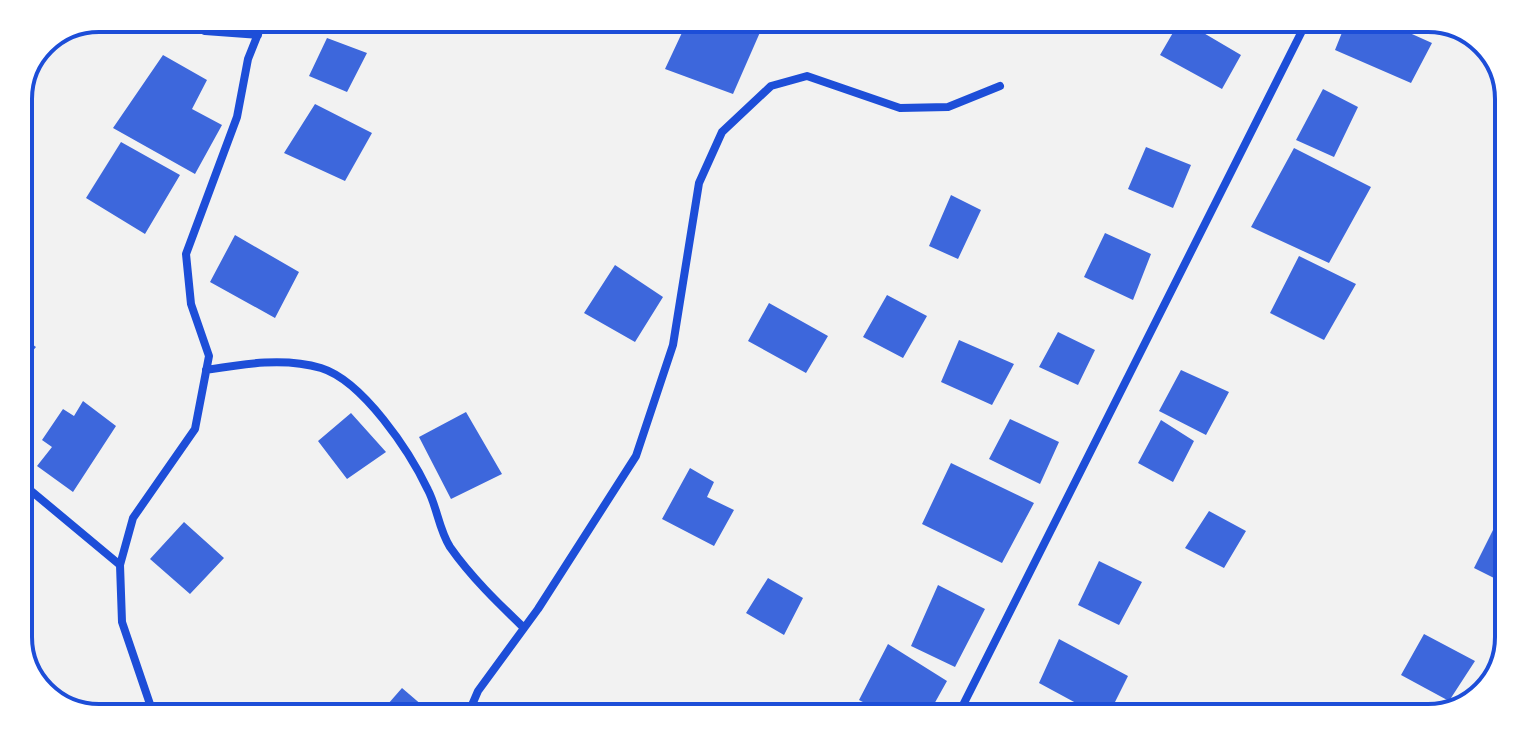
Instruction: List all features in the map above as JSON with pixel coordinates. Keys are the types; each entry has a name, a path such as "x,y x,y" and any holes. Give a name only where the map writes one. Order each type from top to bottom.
{"street":[{"path":"218,32 258,35"},
{"path":"150,704 122,622 120,565 133,518 195,429 209,356 191,304 186,254 237,117 248,59 259,32"},
{"path":"964,704 1301,32"},
{"path":"472,704 478,691 524,628 636,456 673,345 699,183 722,132 771,86 807,76 900,108 948,107 1000,86"},
{"path":"206,370 258,362 323,368 368,399 403,447 429,491 448,544 490,595 524,628"},
{"path":"32,492 120,565"}],"building":[{"path":"682,32 760,32 733,94 665,69"},
{"path":"1173,32 1202,32 1241,55 1222,89 1160,55"},
{"path":"1342,32 1407,32 1432,43 1411,83 1335,50"},
{"path":"327,38 367,53 347,92 309,76"},
{"path":"163,55 207,80 192,109 222,125 195,174 113,128"},
{"path":"1323,89 1358,107 1334,157 1296,140"},
{"path":"315,104 372,133 345,181 284,153"},
{"path":"121,142 180,175 145,234 86,198"},
{"path":"1146,147 1191,165 1173,208 1128,189"},
{"path":"1294,148 1371,187 1329,263 1251,227"},
{"path":"951,195 981,210 958,259 929,246"},
{"path":"1105,233 1151,254 1133,300 1084,277"},
{"path":"235,235 299,272 275,318 210,282"},
{"path":"1299,256 1356,284 1324,340 1270,313"},
{"path":"615,265 663,297 635,342 584,313"},
{"path":"887,295 927,316 903,358 863,337"},
{"path":"769,303 828,336 806,373 748,341"},
{"path":"1058,332 1095,350 1078,385 1039,367"},
{"path":"959,340 1014,364 992,405 941,382"},
{"path":"1181,370 1229,392 1206,435 1159,411"},
{"path":"83,401 116,426 73,492 37,466 52,447 42,440 63,409 74,416"},
{"path":"466,412 502,474 451,499 419,437"},
{"path":"351,413 386,452 347,479 318,441"},
{"path":"1010,419 1059,442 1040,484 989,459"},
{"path":"1161,420 1194,441 1173,482 1138,463"},
{"path":"951,463 1034,503 1002,563 922,524"},
{"path":"690,468 714,482 707,497 734,510 714,546 662,519"},
{"path":"1209,511 1246,531 1224,568 1185,548"},
{"path":"184,522 224,558 190,594 150,559"},
{"path":"1495,526 1495,578 1474,568"},
{"path":"1099,561 1142,582 1119,625 1078,605"},
{"path":"768,578 803,598 784,635 746,613"},
{"path":"938,585 985,609 955,667 911,646"},
{"path":"1424,634 1475,661 1448,701 1401,675"},
{"path":"1059,639 1128,676 1114,704 1078,704 1039,683"},
{"path":"888,644 947,681 934,704 867,704 859,700"},
{"path":"402,688 421,704 388,704"}]}
